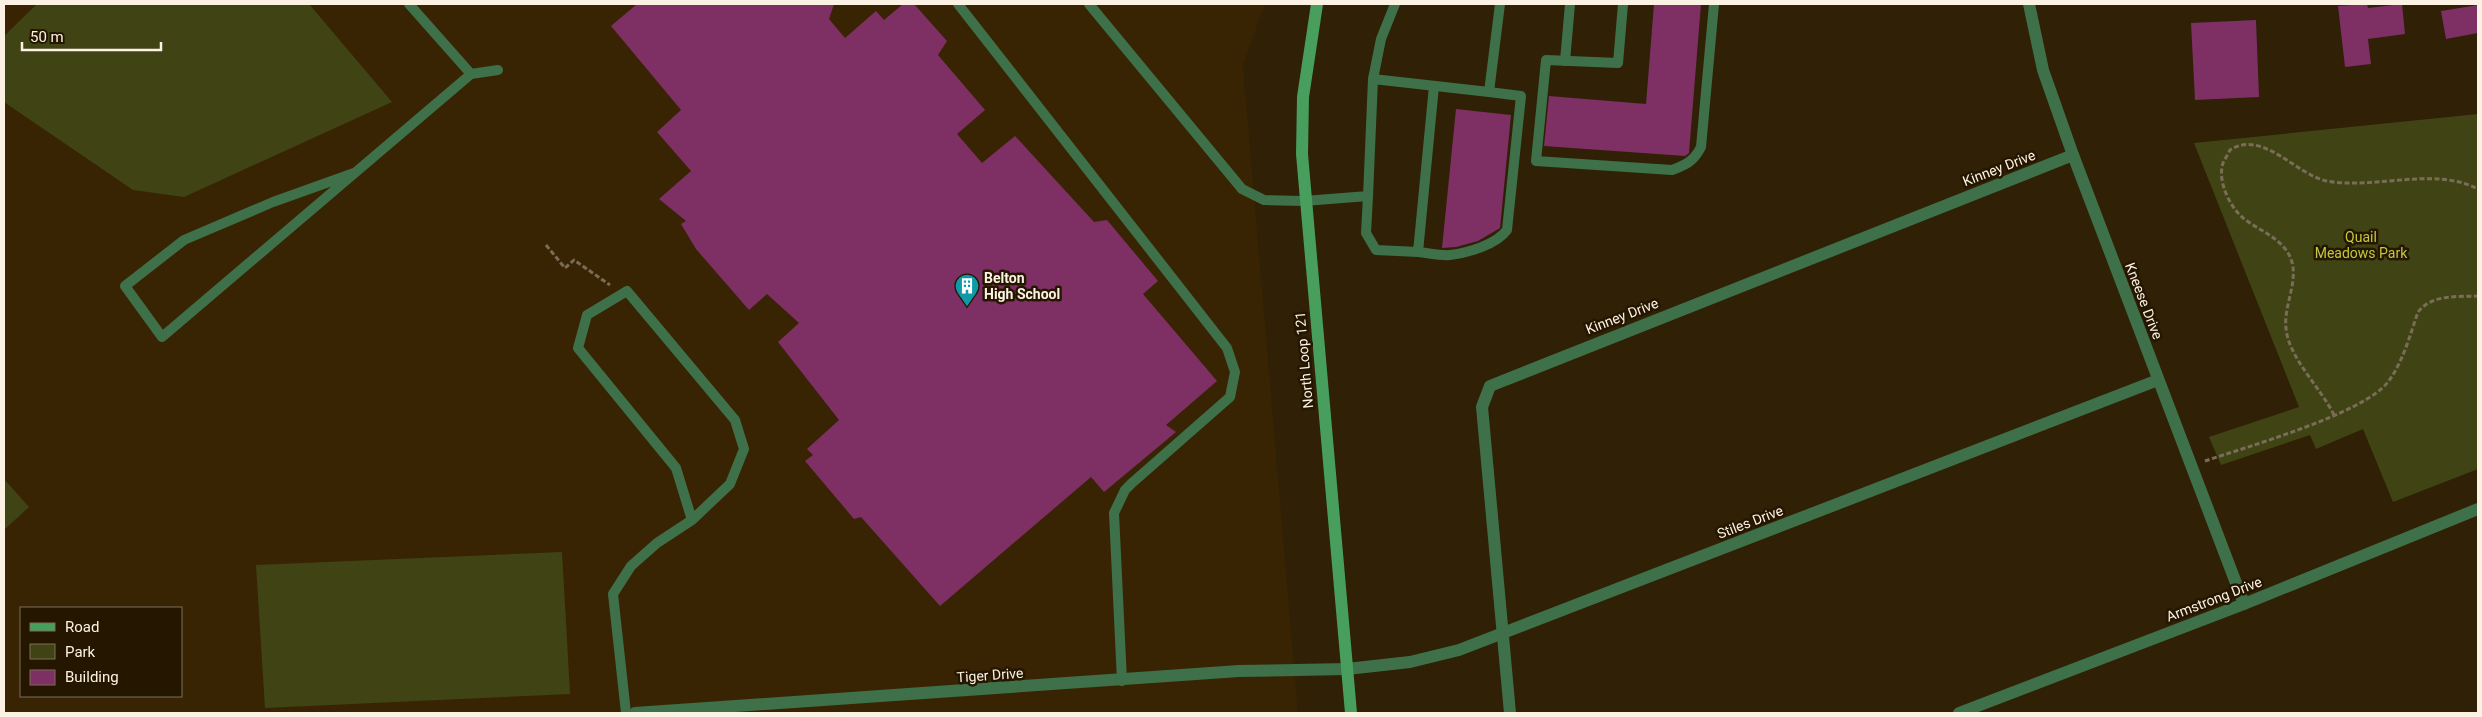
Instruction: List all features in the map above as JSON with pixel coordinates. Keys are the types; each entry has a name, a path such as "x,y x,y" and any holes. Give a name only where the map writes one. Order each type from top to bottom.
{"main road":[{"name":"North Loop 121","path":"1317,4 1303,97 1302,154 1304,201 1351,713"}],"street":[{"name":"Kneese Drive","path":"2029,4 2043,70 2158,380 2244,604"},
{"name":"Kinney Drive","path":"1510,713 1482,407 1490,386 2074,155"},
{"name":"Stiles Drive","path":"1347,669 1410,662 1459,650 2158,380"},
{"name":"Armstrong Drive","path":"1959,713 2244,604 2478,509"},
{"name":"Tiger Drive","path":"635,713 749,710 1239,671 1347,669"}],"lane":[{"path":"409,4 471,74"},
{"path":"958,4 1227,348 1235,372 1230,397 1132,484 1121,498 1114,512 1122,680"},
{"path":"1089,4 1242,189 1264,200 1304,201 1368,196"},
{"path":"1373,79 1521,96 1507,230 1498,238 1464,252 1448,255 1376,250 1366,233 1373,79 1381,39 1395,4"},
{"path":"1489,92 1500,4"},
{"path":"1565,61 1570,4"},
{"path":"1623,4 1618,63 1546,60 1536,161 1672,170 1687,165 1696,158 1701,147 1714,4"},
{"path":"354,173 273,202 184,240 125,286 162,337 471,74 498,70"},
{"path":"1418,252 1434,86"},
{"path":"626,713 613,594 631,566 656,543 692,520 730,484 744,449 735,420 627,291 587,315 578,348 676,468 692,520"}],"path":[{"path":"2334,415 2328,401 2295,354 2286,330 2286,307 2294,282 2294,270 2291,259 2280,244 2242,217 2227,197 2224,188 2222,165 2230,150 2246,144 2261,147 2307,174 2327,181 2421,180 2465,182 2478,189"},
{"path":"546,245 565,268 574,260 606,284 627,291"},
{"path":"2192,466 2334,415 2373,396 2387,383 2397,368 2418,312 2424,305 2433,300 2478,296"}],"shaded area":[{"path":"4,4 1265,4 1243,65 1298,713 4,713"}],"green space":[{"path":"37,4 309,4 392,102 184,197 133,190 4,102 4,36"},
{"name":"Quail Meadows Park","path":"2478,114 2478,469 2393,502 2363,429 2316,449 2310,435 2221,465 2209,437 2299,407 2194,143"},
{"path":"4,479 29,507 4,530"},
{"path":"562,552 570,694 265,708 256,565"}],"building":[{"name":"Belton High School","path":"637,4 834,4 829,19 845,38 876,11 884,20 903,4 914,4 947,41 938,55 985,110 957,134 982,163 1015,136 1094,222 1107,220 1158,281 1143,294 1217,381 1166,425 1176,432 1104,492 1091,477 940,606 861,517 854,519 805,461 813,455 807,449 839,420 778,342 799,323 767,294 749,310 696,249 681,224 686,221 659,199 691,171 657,132 681,110 611,26"},
{"path":"1654,4 1701,4 1689,153 1685,156 1544,146 1549,96 1646,104"},
{"path":"2367,4 2368,8 2402,4 2405,34 2368,39 2371,64 2345,67 2338,6"},
{"path":"2478,5 2478,33 2446,39 2441,11"},
{"path":"2256,20 2259,97 2195,100 2191,23"},
{"path":"1456,109 1511,115 1500,228 1478,241 1456,247 1442,248"}],"place":[{"name":"Belton High School","path":"967,307"}]}
